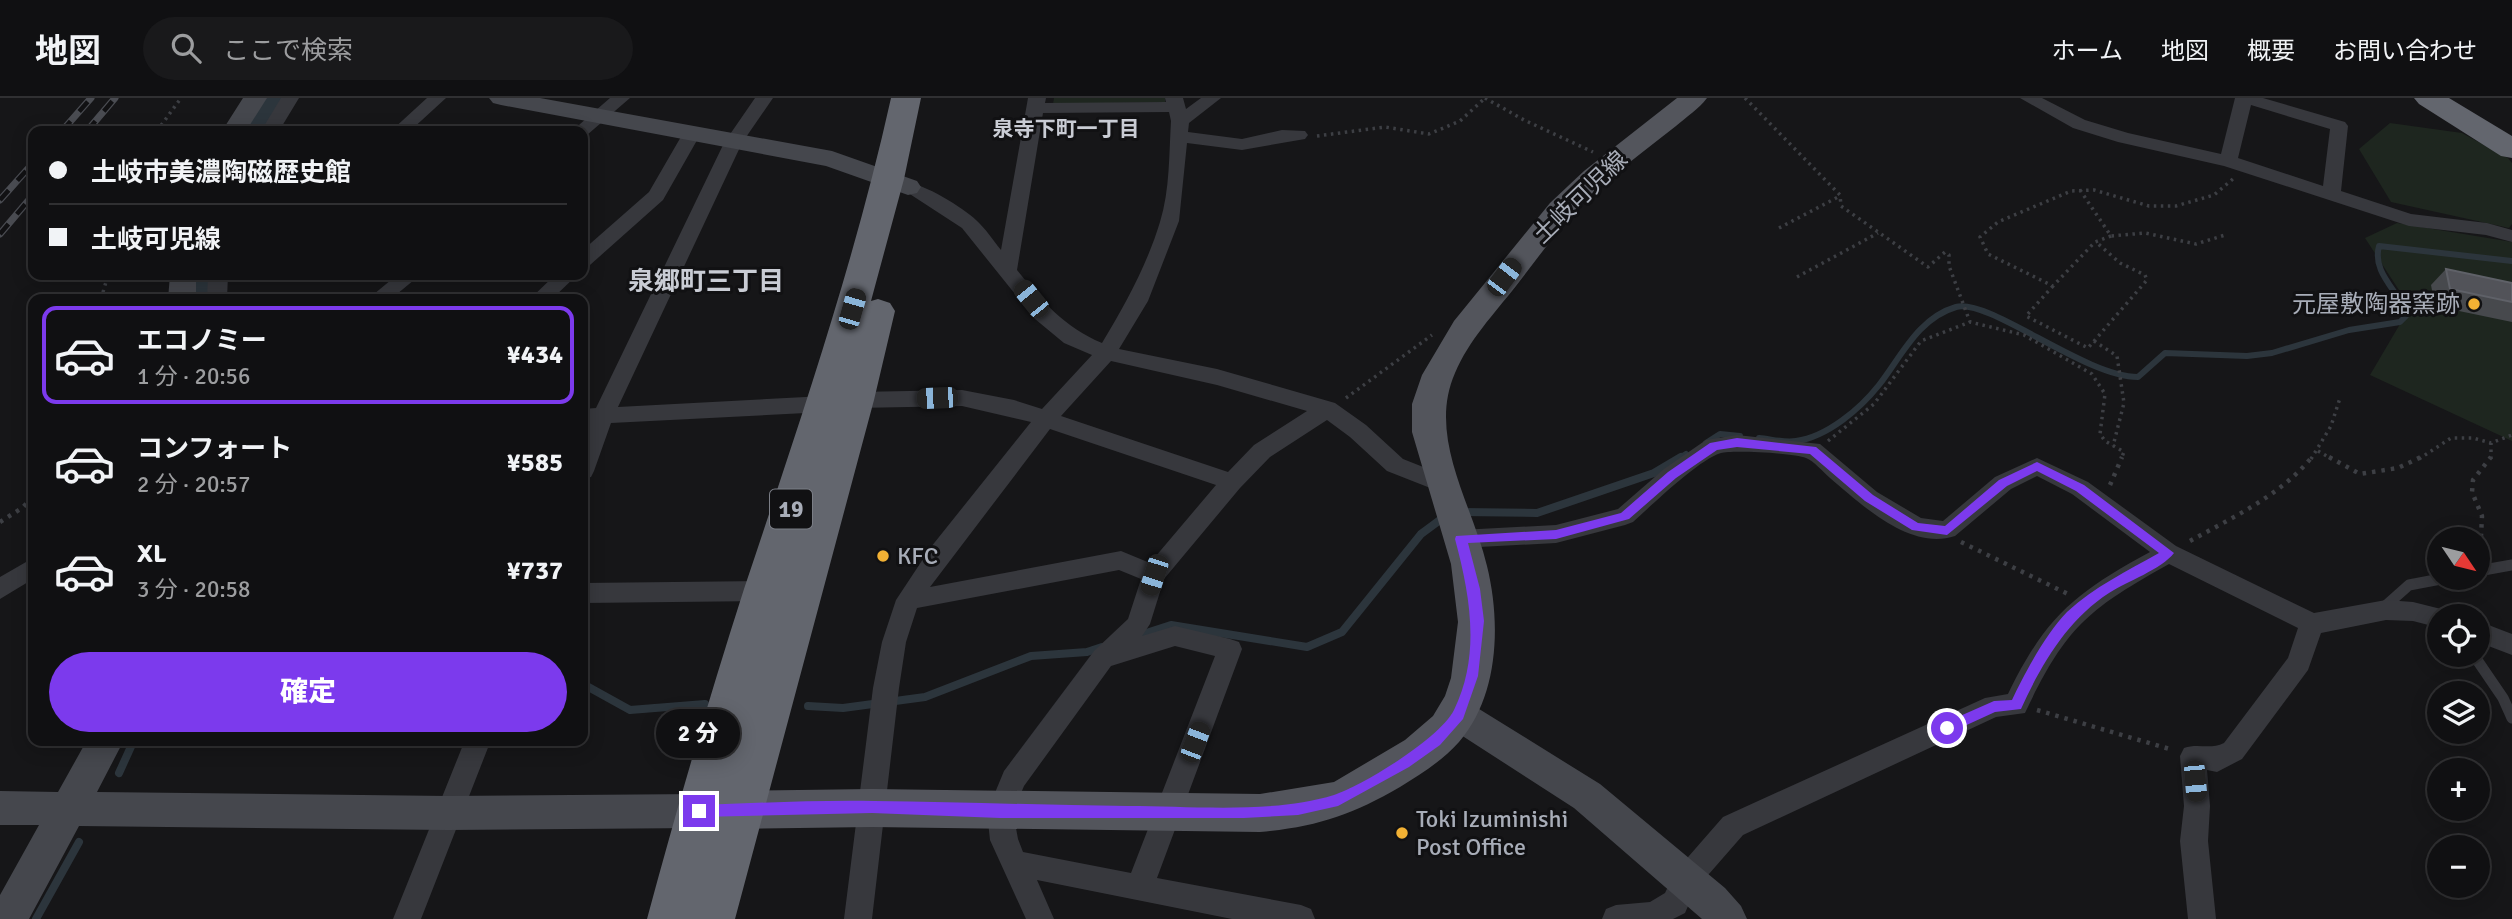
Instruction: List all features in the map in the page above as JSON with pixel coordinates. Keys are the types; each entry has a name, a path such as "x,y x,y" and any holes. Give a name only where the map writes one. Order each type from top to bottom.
{"highway":[{"name":"19","path":"899,183 906,98"},
{"name":"19","path":"711,919 899,183 929,98"},
{"path":"2421,98 2506,139"},
{"path":"2429,98 2506,139"},
{"path":"2456,98 2506,139"},
{"path":"2462,98 2506,139"},
{"name":"19","path":"671,919 699,811 764,591 841,402"}],"main road":[{"name":"土岐可児線","path":"699,811 872,807 1169,813 1298,808 1338,800 1405,763 1435,741 1459,715 1472,676 1478,621 1474,589 1428,418 1431,392 1453,347 1560,210 1613,161 1694,98"}],"street":[{"path":"237,126 255,98"},
{"path":"273,126 290,98"},
{"path":"406,126 437,98"},
{"path":"501,98 590,124 691,135 832,159 899,183 947,208 969,223 1042,314 1071,338 1106,353 1217,377 1327,409 1358,431 1453,513 1556,534 1625,516 1672,475 1714,446 1737,443 1812,450 1869,498 1916,527 1947,530 2003,483 2037,466 2080,488 2168,553 2312,624 2333,623 2366,612 2413,609 2427,614"},
{"path":"590,124 621,98"},
{"path":"588,444 593,417 733,143 764,98"},
{"path":"1183,112 1212,98"},
{"path":"2029,98 2080,124 2124,138 2232,162 2409,220 2487,229 2512,236"},
{"path":"2232,162 2244,99 2339,126 2332,195"},
{"path":"1007,270 1036,103 1183,112 1235,143 1261,142 1279,134 1299,135"},
{"path":"858,919 886,688 894,642 908,600 939,554 1046,419 1106,353 1138,301 1170,221 1183,112"},
{"path":"588,256 656,196 691,135"},
{"path":"385,294 403,280"},
{"path":"546,294 561,280"},
{"path":"593,417 841,402 962,398 1014,408 1232,482"},
{"path":"1040,919 1004,840 1000,811 1013,779 1103,658 1138,624 1154,575 1232,482 1262,451 1327,409"},
{"path":"1616,919 1653,915 1675,903 1685,881 1733,826 1994,706 2016,705 2036,666 2069,618 2102,591 2168,553"},
{"path":"908,600 966,592 1121,560 1154,575"},
{"path":"0,589 28,570"},
{"path":"588,593 764,591"},
{"path":"2202,919 2194,841 2197,806 2193,756 2217,760 2233,751 2299,663 2312,624"},
{"path":"1103,658 1175,636 1230,649 1139,888"},
{"path":"2490,636 2512,645"},
{"path":"1459,715 1587,796 1711,901 1727,919"},
{"path":"8,919 103,746"},
{"path":"407,919 476,746"},
{"path":"0,808 448,813 699,811"},
{"path":"1014,863 1301,919"}],"lane":[{"path":"2490,569 2512,565"},
{"path":"2380,611 2409,585 2427,582"},
{"path":"2482,667 2503,698 2512,718"}],"path":[{"path":"161,126 181,98"},
{"path":"1299,135 1313,136 1396,127 1429,134 1460,121 1485,98 1524,120 1613,161"},
{"path":"1745,98 1840,195 1841,206 1928,267 1940,254 1945,252 1949,255 1949,266 1970,322"},
{"path":"2053,286 1987,254 1980,237 1995,222 2020,214 2054,196 2079,190 2098,191 2151,205 2193,204 2217,195 2234,179 2232,162"},
{"path":"2079,190 2111,236"},
{"path":"1779,228 1840,195"},
{"path":"1797,277 1878,233"},
{"path":"2095,242 2120,263 2145,275 2147,280 2088,348 2026,316 2095,242 2111,236 2145,234 2189,245 2203,245 2225,235"},
{"path":"1327,409 1358,391 1460,314 1478,312"},
{"path":"1812,450 1839,434 1874,404 1921,341 1970,322 2024,335 2092,373 2101,382 2106,393 2100,434 2105,442 2124,452 2104,500 2105,505"},
{"path":"2094,341 2112,351 2118,366 2124,403 2116,424 2113,446"},
{"path":"2168,553 2264,499 2304,470 2328,436 2340,398"},
{"path":"2318,451 2360,474 2404,466 2454,435 2467,435 2491,443 2512,435"},
{"path":"2481,527 2482,516 2472,492 2473,480 2490,463 2493,449 2491,443"},
{"path":"0,522 28,502"},
{"path":"1947,530 1962,542 2064,590 2084,605"},
{"path":"2016,705 2080,721 2193,756"}],"shaded area":[{"path":"1054,98 1165,98 1165,102 1053,104"},
{"path":"2390,123 2462,133 2508,158 2512,163 2512,224 2509,228 2391,202 2359,149"},
{"path":"2397,223 2512,242 2512,441 2370,375 2410,307 2365,238"}],"building":[{"path":"2446,269 2512,283 2512,302 2450,289"}],"waterway":[{"path":"256,126 271,98"},
{"path":"1759,438 1796,441 1831,428 1871,394 1921,329 1943,312 1956,307 1971,307 1991,314 2092,365 2116,374 2138,377 2165,353 2247,356 2272,353 2349,330 2400,322 2406,316 2406,311 2382,272 2379,246 2512,261"},
{"path":"203,294 204,280"},
{"path":"1706,443 1720,434 1740,436"},
{"path":"1678,459 1686,454"},
{"path":"1461,512 1537,513 1654,473 1681,457"},
{"path":"1137,636 1171,625 1307,647 1342,632 1421,534 1444,517"},
{"path":"808,706 843,708 925,697 1031,656 1087,652 1102,647"},
{"path":"588,687 630,710 705,704"},
{"path":"119,773 131,746"},
{"path":"36,919 79,842"}],"railway":[{"path":"66,126 91,98"},
{"path":"91,126 115,98"},
{"path":"0,200 28,169"},
{"path":"0,234 28,201"}],"place":[{"name":"元屋敷陶器窯跡","path":"2474,304"},
{"name":"KFC","path":"883,556"},
{"name":"Toki Izuminishi Post Office","path":"1402,833"}],"district":[{"name":"泉寺下町一丁目","path":"1066,129"},
{"name":"泉郷町三丁目","path":"706,282"}],"route":[{"path":"699,811 872,807 1000,811 1244,812 1298,808 1338,800 1405,763 1435,741 1459,715 1472,676 1478,621 1474,589 1461,539 1556,534 1625,516 1672,475 1714,446 1737,443 1812,450 1869,498 1916,527 1947,530 2003,483 2037,466 2080,488 2168,553 2102,591 2069,618 2029,676 2016,705 1994,706 1947,728"}]}
